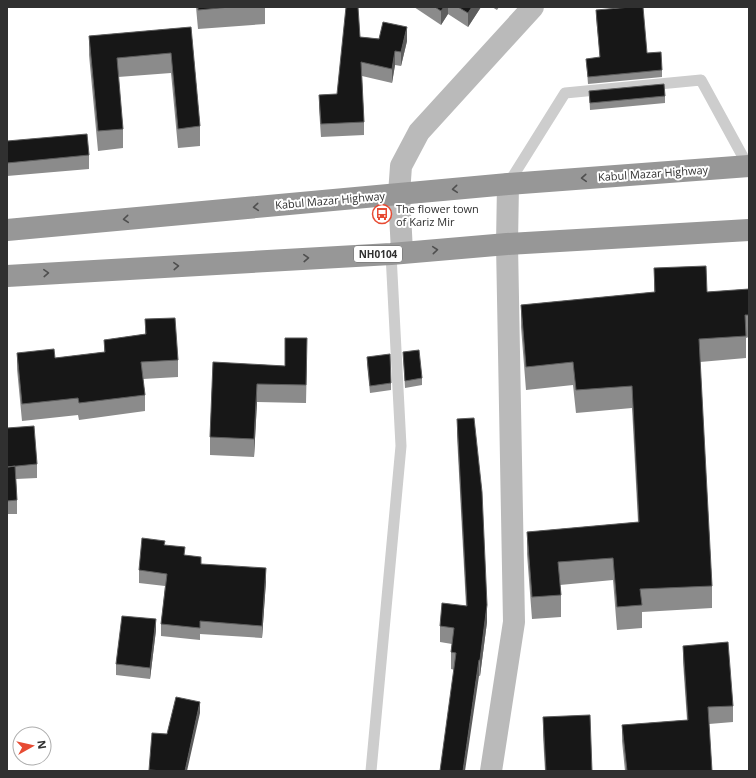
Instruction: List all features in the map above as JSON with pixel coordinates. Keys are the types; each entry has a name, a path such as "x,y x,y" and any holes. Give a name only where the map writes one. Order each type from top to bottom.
{"highway":[{"name":"Kabul Mazar Highway","path":"7,230 508,184 749,166"},
{"name":"NH0104","path":"7,276 749,230"}],"street":[{"path":"397,253 401,166 419,132 533,7"},
{"path":"491,771 514,622 507,244 508,184"}],"lane":[{"path":"508,184 565,93 701,80 749,166"},
{"path":"372,771 401,446 397,253"}],"building":[{"path":"198,7 230,7 198,10"},
{"path":"346,7 358,7 360,37 379,39 383,22 407,27 401,52 395,51 392,69 361,62 364,122 321,124 319,95 337,94"},
{"path":"435,7 444,7 441,11"},
{"path":"458,7 472,7 468,13"},
{"path":"643,7 647,53 661,52 662,70 588,77 586,59 600,57 596,10"},
{"path":"191,27 200,126 178,129 171,53 117,58 123,129 98,131 89,36"},
{"path":"664,84 665,96 590,103 589,91"},
{"path":"87,134 89,155 7,163 7,141"},
{"path":"706,266 707,292 749,289 749,315 745,315 746,336 699,339 712,586 640,589 642,605 617,607 613,558 558,562 561,595 532,597 527,532 639,522 632,386 576,390 573,362 526,367 521,305 655,292 654,268"},
{"path":"175,318 178,360 141,362 145,395 79,403 78,398 22,404 17,353 54,349 55,358 105,352 104,340 146,334 145,319"},
{"path":"285,338 307,338 306,385 257,384 254,439 210,437 213,362 285,366"},
{"path":"419,350 422,378 405,381 403,352"},
{"path":"390,354 391,383 370,386 367,357"},
{"path":"474,418 482,492 487,605 463,771 440,771 456,653 451,652 454,628 440,626 442,603 467,606 457,419"},
{"path":"34,426 37,464 7,467 7,428"},
{"path":"15,466 17,500 7,501 7,467"},
{"path":"142,538 165,541 164,545 185,547 184,555 201,557 201,564 266,568 262,626 200,621 200,628 161,624 167,574 139,570"},
{"path":"122,616 156,619 150,668 116,664"},
{"path":"728,642 733,706 708,707 712,771 627,771 622,725 688,720 683,646"},
{"path":"176,697 200,702 185,771 149,770 152,733 167,734"},
{"path":"590,715 592,771 546,771 543,717"}],"place":[{"name":"The flower town of Kariz Mir","path":"382,214"}]}
